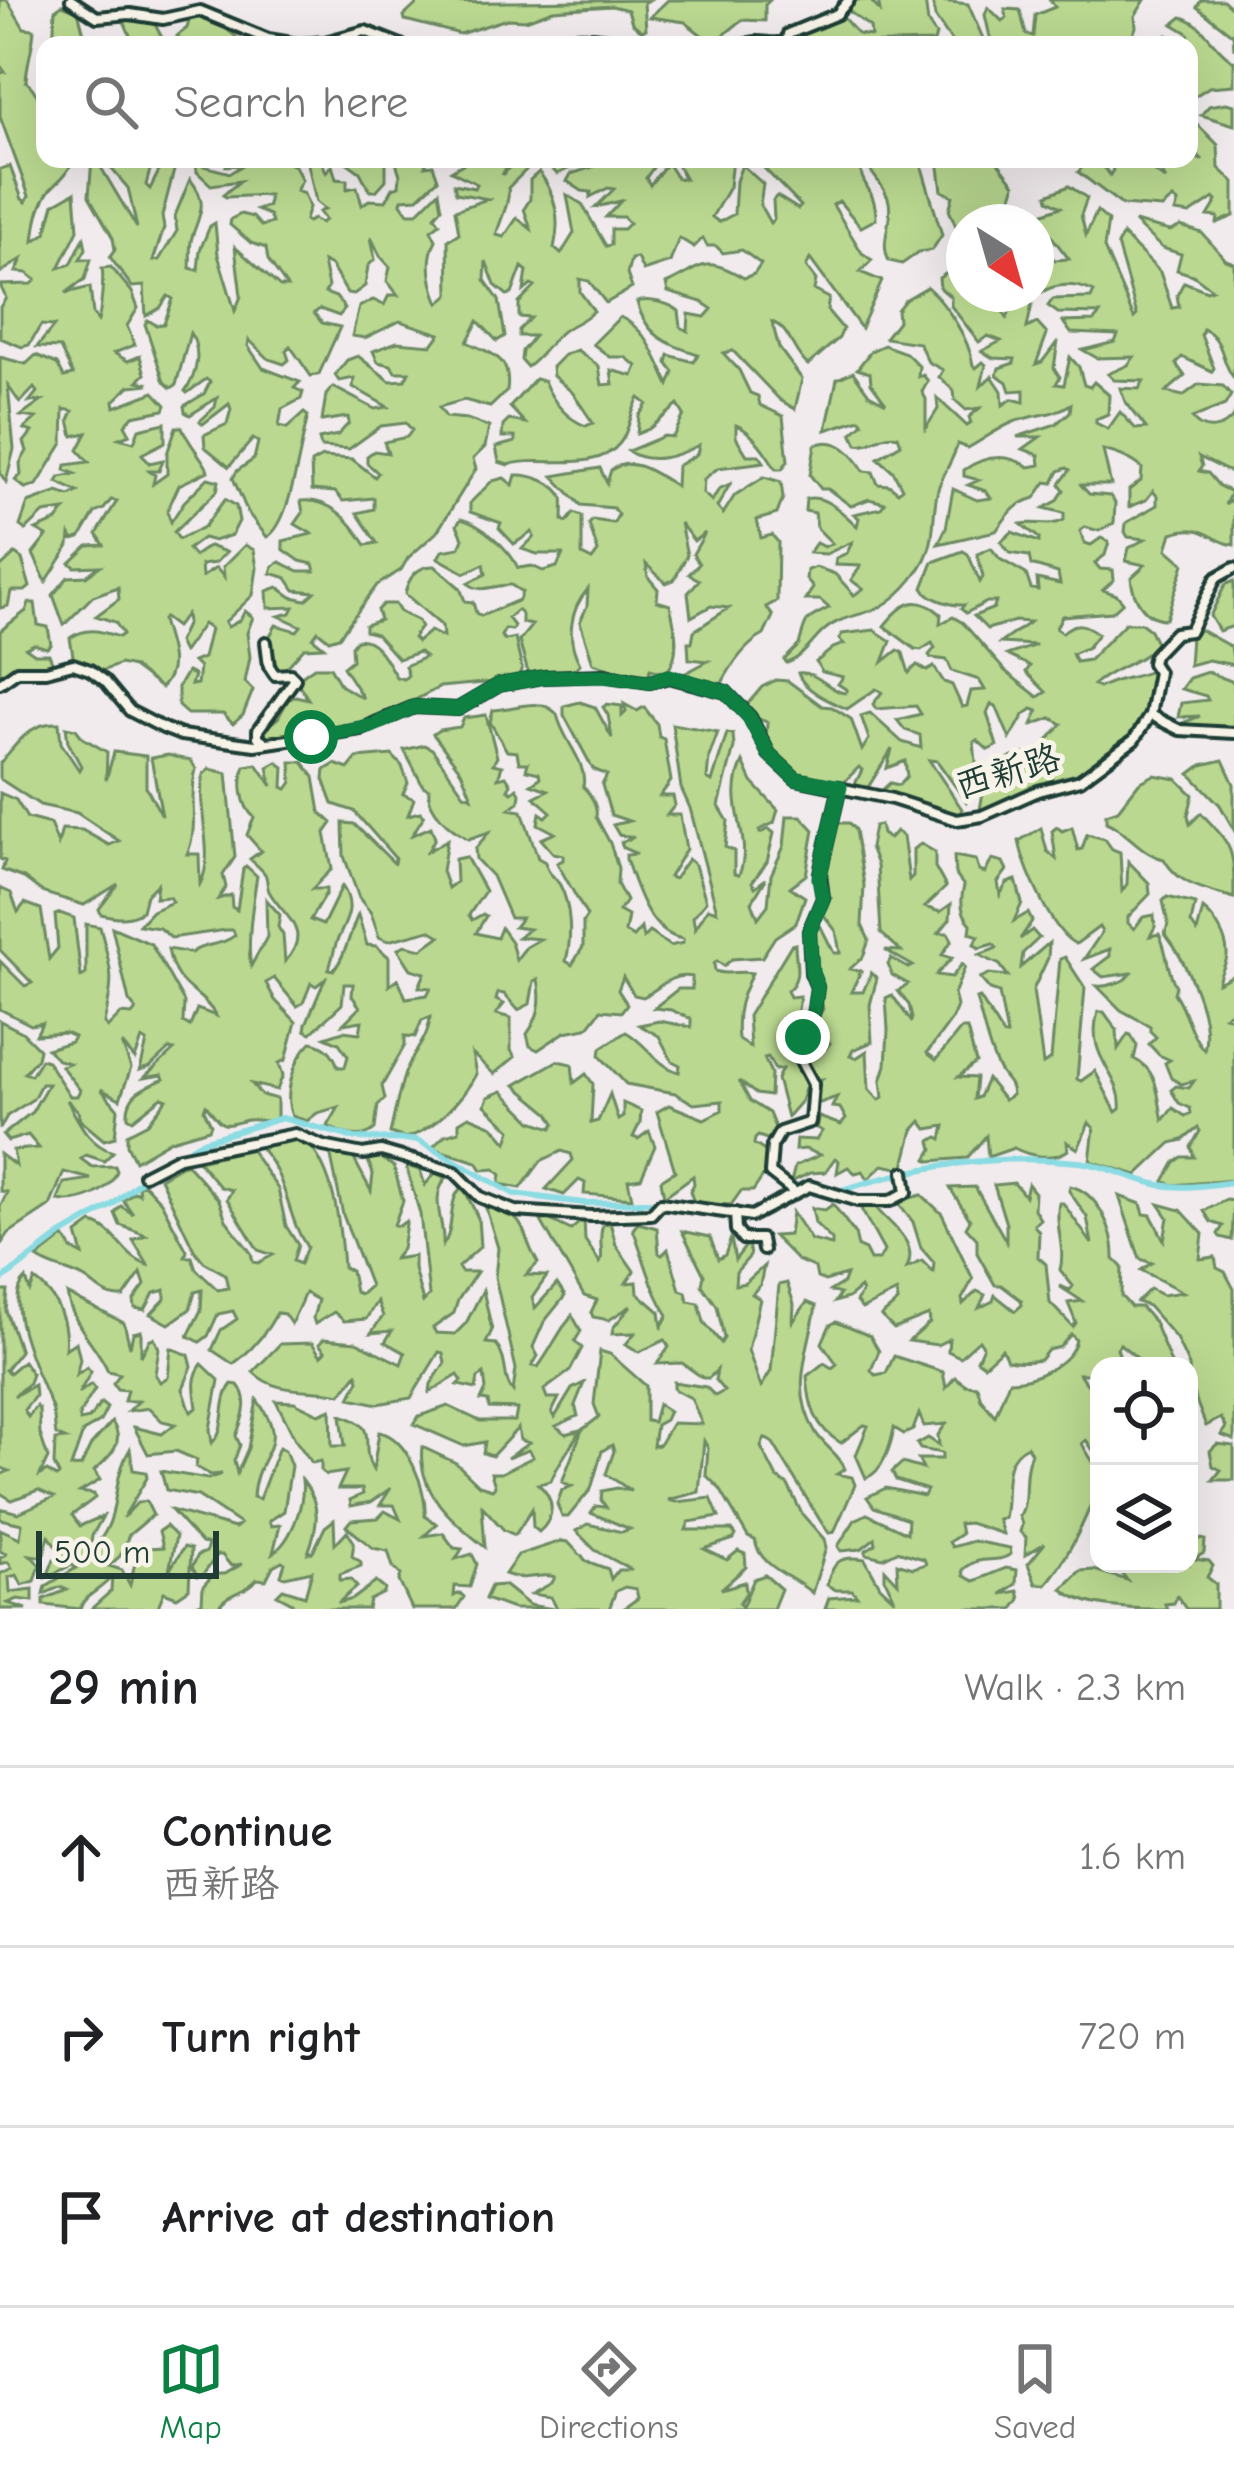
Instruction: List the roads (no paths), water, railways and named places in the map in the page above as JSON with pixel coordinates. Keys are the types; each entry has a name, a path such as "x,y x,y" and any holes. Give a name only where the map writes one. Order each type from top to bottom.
{"street":[{"path":"71,0 97,17 130,14 163,19 200,11 261,36"},
{"path":"788,36 837,14 849,0"},
{"path":"342,36 365,31 378,36"},
{"path":"568,36 607,36"},
{"path":"1234,568 1216,578 1190,632 1174,633 1154,655 1157,672 1150,715 1180,730 1234,733"},
{"path":"266,642 275,676 290,674 295,679 258,730 266,743"},
{"name":"西新路","path":"0,683 17,671 73,664 104,681 130,711 163,728 244,744 361,729 414,707 458,709 499,685 543,677 604,676 650,682 669,676 726,692 749,717 769,754 796,779 904,802 950,819 982,816 1038,790 1090,774 1134,740 1150,715"},
{"path":"793,1191 770,1173 772,1146 780,1132 809,1122 813,1084 798,1056 812,1022 817,987 807,944 810,922 823,898 819,878 840,787"},
{"path":"145,1175 178,1156 295,1134 323,1146 362,1154 381,1150 455,1172 480,1197 520,1211 620,1216 651,1214 661,1203 758,1214 809,1186 858,1201 890,1201 907,1192 904,1172"},
{"path":"739,1215 736,1230 743,1239 761,1239 763,1250"}],"waterway":[{"path":"186,1151 203,1141 282,1118 355,1138 417,1140 514,1194 584,1203 649,1202"},
{"path":"832,1193 924,1169 1015,1159 1089,1164 1169,1186 1234,1182"},
{"path":"3,1279 61,1235 111,1206 145,1177"}]}
